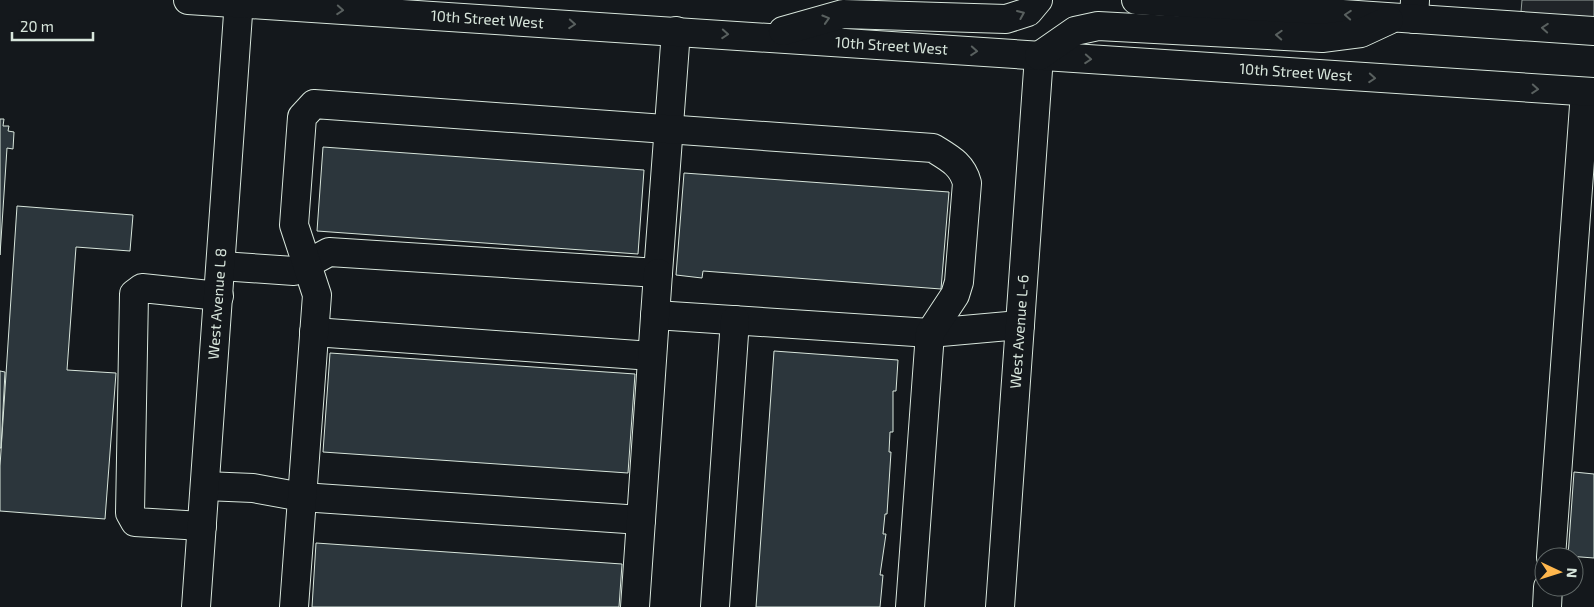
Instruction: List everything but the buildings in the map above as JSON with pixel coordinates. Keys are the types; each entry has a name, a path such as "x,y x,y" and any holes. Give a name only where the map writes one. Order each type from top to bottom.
{"main road":[{"name":"10th Street West","path":"188,0 1589,92"},
{"path":"762,37 844,14 1006,19 1028,12 1038,0"},
{"path":"1136,0 1408,12 1594,32"},
{"name":"West Avenue L 8","path":"196,607 239,2"},
{"path":"1039,56 1075,31 1098,26 1322,38 1361,33 1408,12"},
{"path":"635,607 676,31"},
{"name":"West Avenue L-6","path":"1000,607 1039,56"},
{"path":"1552,547 1589,92"},
{"path":"294,607 317,295 294,225 302,117 314,104 933,148 955,162 964,171 967,183 959,282 956,295 930,333 910,607"},
{"path":"221,266 294,271 329,252 658,273"},
{"path":"202,526 135,522 130,513 134,294 142,288 218,296"},
{"path":"655,314 930,333 1020,325"},
{"path":"716,607 735,320"},
{"path":"314,332 652,356"},
{"path":"205,486 253,488 302,497 641,520"}],"shaded area":[{"path":"1522,0 1594,0 1594,29 1520,24"}]}
